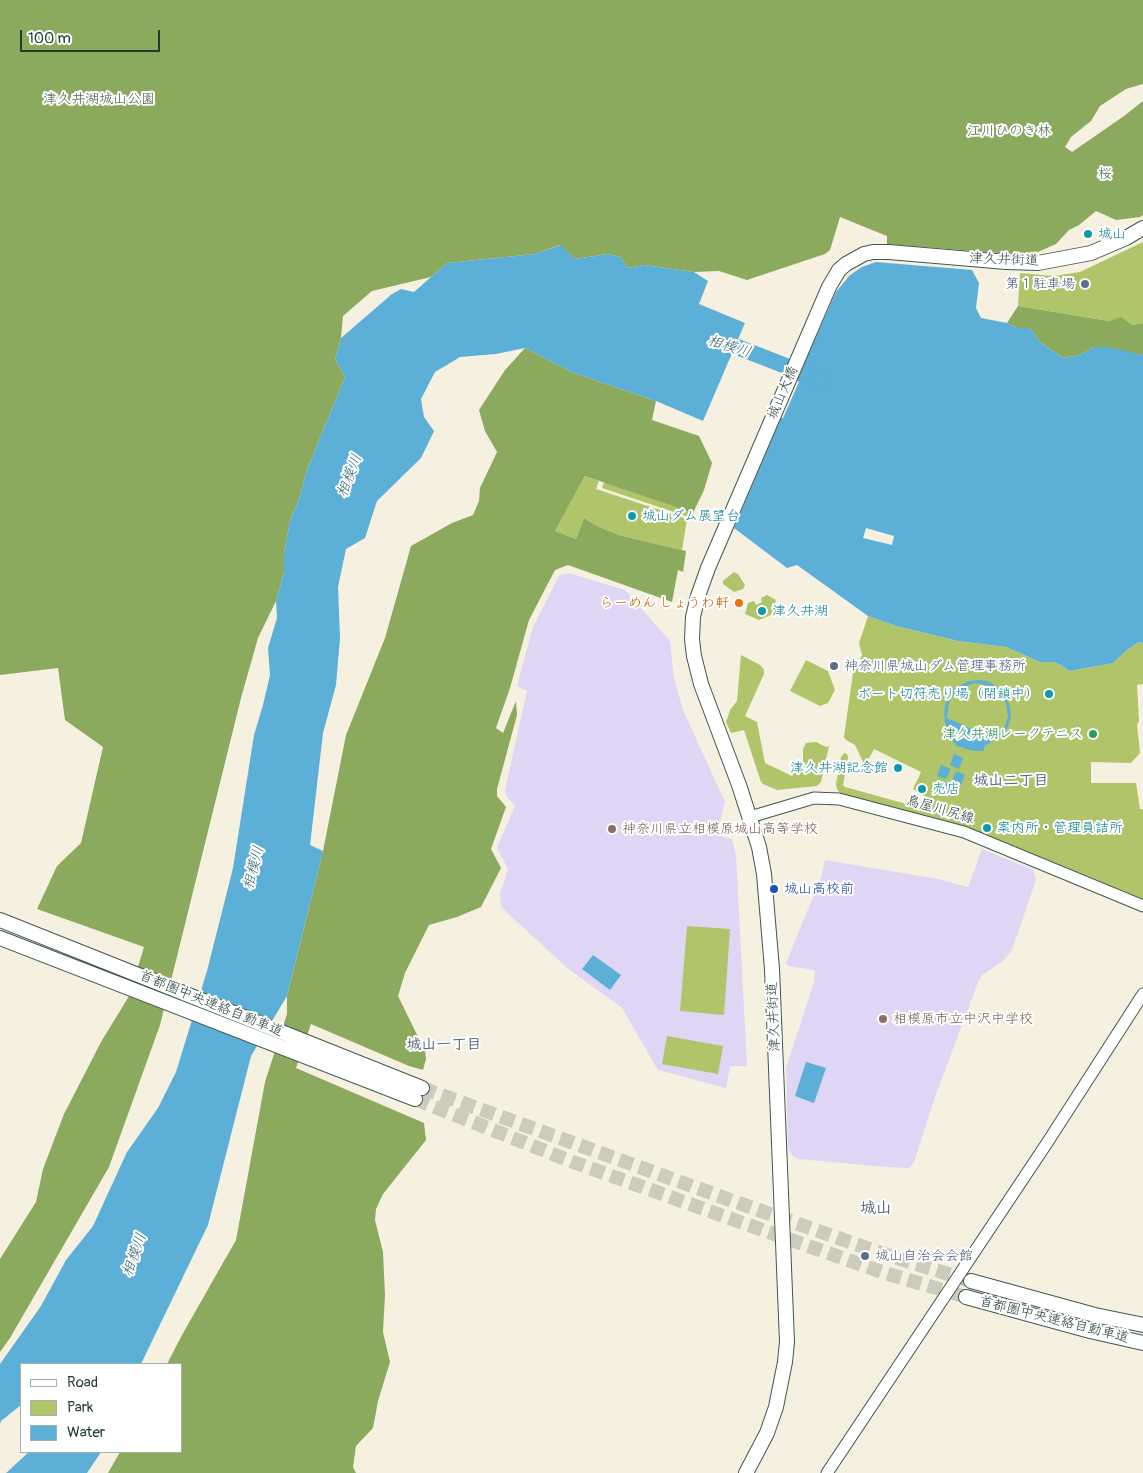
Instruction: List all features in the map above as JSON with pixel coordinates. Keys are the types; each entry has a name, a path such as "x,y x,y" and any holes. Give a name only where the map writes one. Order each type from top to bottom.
{"highway":[{"name":"津久井街道","path":"889,252 1038,263 1090,253 1126,238 1143,228"},
{"name":"城山大橋","path":"708,568 834,278 839,270 855,258 873,252 889,252"},
{"name":"津久井街道","path":"708,568 693,617 692,639 694,656 701,684 728,754 759,848 764,874 772,969 787,1342 776,1407 767,1433 746,1473"},
{"name":"首都圏中央連絡自動車道","path":"0,920 418,1093 74,966 6,945"},
{"name":"首都圏中央連絡自動車道","path":"971,1281 1095,1315 1143,1325"},
{"name":"首都圏中央連絡自動車道","path":"966,1298 1143,1343"}],"street":[{"name":"鳥屋川尻線","path":"750,817 814,798 839,799 969,834 1143,906"},
{"path":"827,1473 1047,1143 1143,994"}],"shaded area":[{"name":"神奈川県立相模原城山高等学校","path":"568,573 625,590 670,641 674,678 683,710 725,802 717,835 732,839 736,856 747,1066 730,1066 726,1088 658,1070 622,1008 566,967 501,907 500,893 508,869 497,848 515,806 507,797 505,790 527,691 517,686 533,627 559,576"},
{"name":"相模原市立中沢中学校","path":"982,849 1033,870 1036,880 1012,950 1003,961 982,975 978,982 934,1100 914,1162 909,1168 798,1159 792,1155 788,1148 786,1068 814,982 815,970 788,966 786,963 822,875 825,860 938,879 968,887"}],"green space":[{"path":"0,0 1143,0 1143,84 1126,89 1100,106 1091,121 1071,137 1065,147 1072,152 1143,101 1143,215 1116,220 1096,211 1079,225 1069,230 1056,244 1031,255 887,244 887,236 840,217 830,250 825,254 747,280 719,271 694,272 644,265 628,268 620,257 608,254 575,259 560,245 535,254 447,263 431,277 372,291 343,316 341,338 335,359 345,377 307,470 299,499 290,521 284,554 284,572 276,601 258,638 241,698 160,1025 109,1167 10,1338 0,1352 0,1259 36,1202 43,1169 64,1114 101,1042 129,996 144,947 37,909 57,866 81,843 103,747 65,720 58,668 0,675"},
{"path":"1143,242 1143,323 1132,325 1121,318 1109,321 1018,306 1020,273 1054,276 1080,272"},
{"path":"1018,306 1109,321 1121,317 1132,325 1143,323 1143,355 1094,347 1080,355 1063,358 1040,342 1030,328 1017,328 1007,323"},
{"path":"525,348 574,373 656,401 652,420 699,436 712,463 704,490 693,513 585,476 555,531 576,539 584,518 599,527 619,535 686,551 683,572 678,570 672,602 568,565 555,570 529,620 510,688 496,728 503,733 516,701 517,715 497,789 497,796 506,807 491,849 501,868 481,907 457,917 429,925 405,973 398,996 425,1051 426,1059 423,1070 409,1066 311,1024 296,1068 424,1123 426,1140 383,1194 376,1209 375,1220 383,1252 385,1295 383,1332 390,1362 378,1401 373,1428 356,1446 353,1467 356,1473 108,1473 119,1453 182,1453 182,1363 168,1363 236,1240 265,1082 287,1014 287,996 323,851 346,735 385,638 411,546 452,523 473,515 479,501 480,488 497,452 485,431 479,410 505,370"},
{"path":"585,476 599,481 596,489 687,519 682,550 619,535 599,527 584,518 576,539 555,531"},
{"path":"604,482 693,513 692,518 602,488"},
{"path":"734,572 738,574 745,585 743,589 734,592 723,584 723,581"},
{"path":"767,595 776,600 771,615 759,620 745,614 748,603 754,601 756,605 762,602 761,598"},
{"path":"868,616 896,626 958,641 1006,647 1040,662 1055,662 1070,671 1113,663 1139,642 1143,643 1143,684 1137,685 1139,721 1137,725 1140,753 1131,763 1091,762 1091,783 1136,783 1140,809 1143,809 1143,901 840,793 836,784 841,757 844,753 847,754 848,758 843,785 845,787 921,808 925,796 913,789 921,772 874,749 865,766 855,745 844,737 853,673 862,655 859,643"},
{"path":"741,655 760,665 764,670 764,674 745,716 757,722 765,763 792,776 803,761 803,749 806,743 816,742 826,747 829,746 821,782 817,786 777,790 763,784 744,730 731,733 726,722 730,710 737,701"},
{"path":"806,660 828,671 835,690 828,703 820,706 790,691"},
{"path":"687,926 730,929 724,1015 680,1011"},
{"path":"667,1036 723,1046 718,1074 662,1064"}],"water":[{"path":"561,245 575,259 608,254 620,257 628,268 644,265 694,272 708,281 699,304 745,323 703,421 656,401 574,373 525,348 496,354 460,357 435,372 421,399 424,417 434,431 421,458 377,501 365,538 346,549 338,587 340,638 336,685 323,733 310,845 323,851 287,996 251,1056 208,1225 141,1363 20,1363 20,1406 1,1421 0,1424 0,1364 41,1306 66,1260 93,1226 127,1152 158,1108 176,1072 207,971 233,868 254,735 270,675 268,648 277,618 276,601 284,572 284,554 290,521 299,499 307,470 345,377 335,359 341,338 392,294 401,289 414,292 447,263 535,254"},
{"name":"津久井湖","path":"876,262 972,270 979,283 976,308 981,318 1007,323 1017,328 1030,328 1040,342 1063,358 1080,355 1094,347 1108,347 1143,355 1143,643 1139,642 1127,650 1113,663 1070,671 1055,662 1040,662 1006,647 958,641 896,626 868,616 797,565 787,568 734,528 781,418 783,418 799,382 797,380 836,292 850,275 862,267"},
{"path":"980,680 990,682 1003,692 1010,706 1011,716 1008,727 1001,736 985,746 983,751 973,751 957,746 946,734 948,731 944,712 946,701 955,688 969,681","holes":["974,683 990,686 998,691 1006,703 1008,716 1004,729 994,739 947,718 949,702 959,689"]},
{"path":"954,754 963,758 959,769 950,765"},
{"path":"941,765 951,769 946,779 937,776"},
{"path":"956,771 965,775 961,785 952,781"},
{"path":"943,781 953,785 950,797 946,792 938,792"},
{"path":"593,955 621,975 610,990 582,969"},
{"path":"806,1062 826,1068 814,1103 795,1096"},
{"path":"28,1453 100,1453 87,1473 6,1473"}],"pier":[{"path":"866,528 894,536 892,545 863,538"}],"waterway":[{"name":"相模川","path":"713,341 732,345 822,380"}],"tunnel":[{"path":"422,1088 733,1201 887,1255 971,1281"},
{"path":"415,1099 573,1162 726,1217 882,1272 966,1297"}],"place":[{"name":"城山","path":"1088,234"},
{"name":"第１駐車場","path":"1085,284"},
{"name":"城山ダム展望台","path":"632,516"},
{"name":"らーめん しょうわ軒","path":"739,603"},
{"name":"津久井湖","path":"762,611"},
{"name":"神奈川県城山ダム管理事務所","path":"834,666"},
{"name":"ボート切符売り場（閉鎖中）","path":"1049,694"},
{"name":"津久井湖レークテニス","path":"1093,734"},
{"name":"津久井湖記念館","path":"898,768"},
{"name":"売店","path":"922,789"},
{"name":"案内所・管理員詰所","path":"987,828"},
{"name":"神奈川県立相模原城山高等学校","path":"612,829"},
{"name":"城山高校前","path":"774,889"},
{"name":"相模原市立中沢中学校","path":"883,1019"},
{"name":"城山自治会会館","path":"865,1256"}],"district":[{"name":"城山二丁目","path":"1011,781"},
{"name":"城山一丁目","path":"444,1045"},
{"name":"城山","path":"876,1209"}],"park label":[{"name":"津久井湖城山公園","path":"99,99"},
{"name":"江川ひのき林","path":"1009,131"},
{"name":"桜","path":"1105,174"}]}
